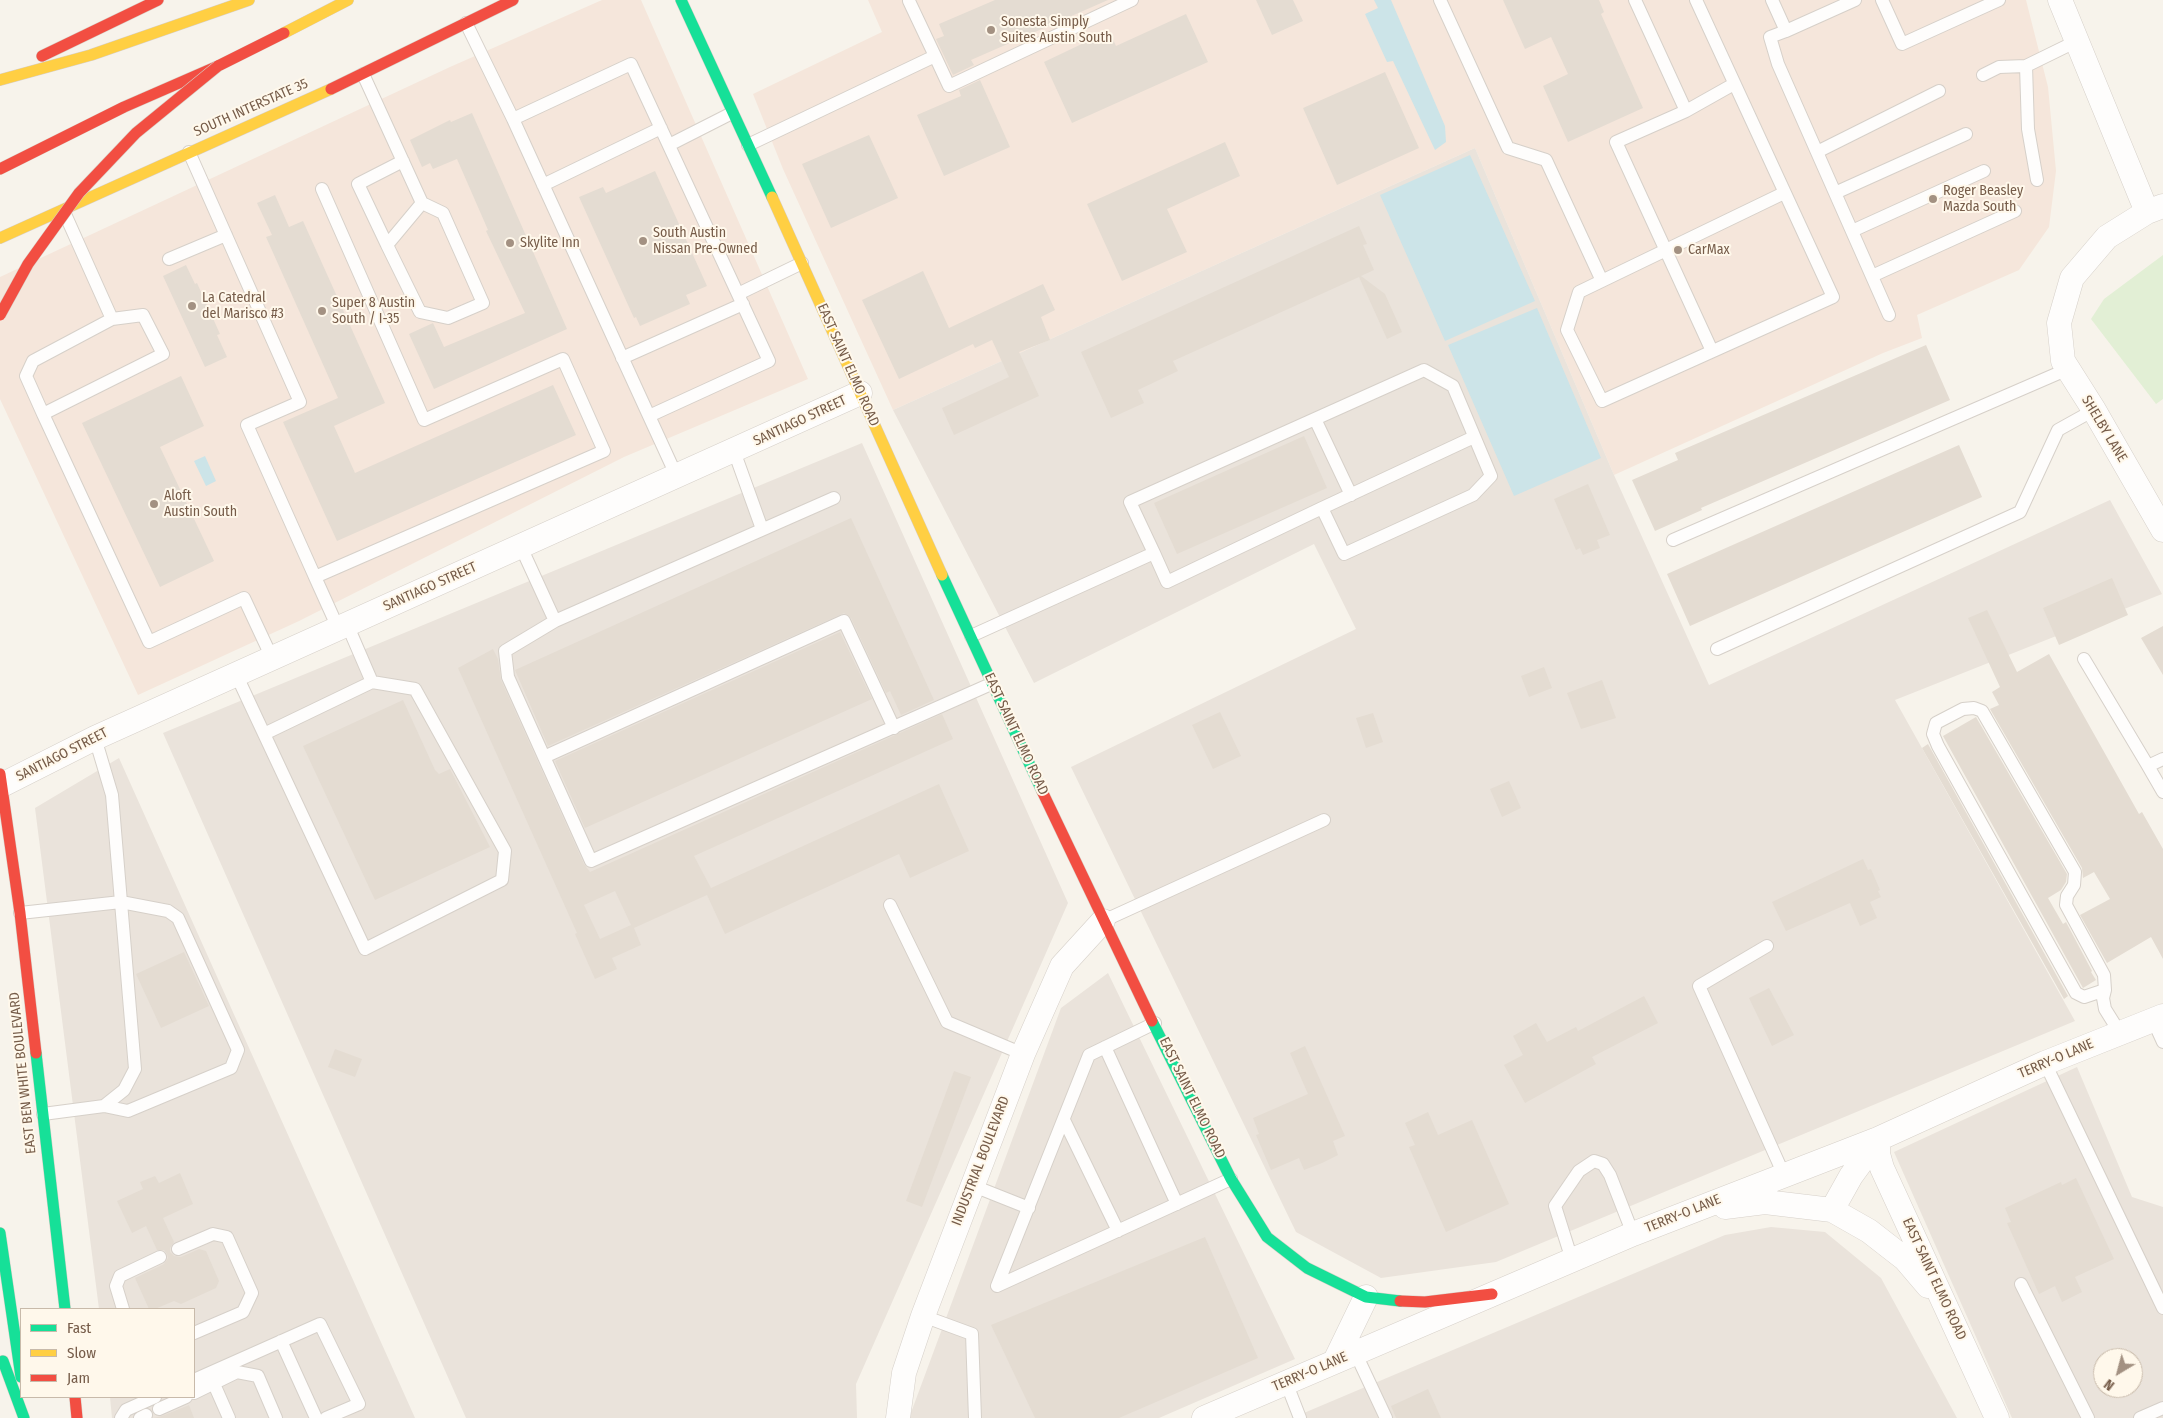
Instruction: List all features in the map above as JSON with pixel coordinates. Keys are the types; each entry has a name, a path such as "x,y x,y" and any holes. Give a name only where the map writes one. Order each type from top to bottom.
{"main road":[{"path":"0,76 158,0"},
{"path":"0,80 91,56 248,0"},
{"path":"0,169 124,107 218,66 348,0"},
{"name":"SOUTH INTERSTATE 35","path":"0,238 363,74 513,0"},
{"name":"EAST SAINT ELMO ROAD","path":"681,0 802,263 991,684 1103,921 1231,1179 1267,1237 1307,1268 1366,1297 1383,1300 1425,1302 1492,1294"},
{"path":"0,315 28,264 79,193 136,133 218,66"},
{"name":"EAST BEN WHITE BOULEVARD","path":"1,779 20,914 66,1308"},
{"path":"0,1233 20,1370"},
{"path":"0,1354 24,1418"},
{"path":"25,1398 28,1418"},
{"path":"75,1398 77,1418"}],"street":[{"path":"2060,0 2155,209"},
{"name":"SHELBY LANE","path":"2155,209 2107,237 2072,278 2059,323 2063,361 2094,410 2163,530"},
{"name":"SANTIAGO STREET","path":"1,779 522,547 860,393"},
{"name":"INDUSTRIAL BOULEVARD","path":"898,1418 904,1373 923,1316 971,1185 1023,1054 1062,966 1103,921"},
{"name":"TERRY-O LANE","path":"1204,1418 1633,1234 1878,1139 2045,1063 2158,1018"},
{"path":"1832,1210 1851,1176 1878,1139"},
{"name":"EAST SAINT ELMO ROAD","path":"1878,1139 1878,1154 1882,1168 1998,1418"},
{"path":"1689,1212 1765,1202 1832,1210 1870,1231 1905,1259 1947,1308"},
{"path":"1346,1357 1366,1297"}],"lane":[{"path":"910,0 949,86 1132,0"},
{"path":"1440,0 1508,148 1546,160 1602,281"},
{"path":"1635,0 1686,111"},
{"path":"1696,0 1833,297 1602,400 1567,330 1579,292 1784,193"},
{"path":"1772,0 1786,31"},
{"path":"1855,0 1770,37 1778,64 1889,314"},
{"path":"1882,0 1902,44 1999,0"},
{"path":"466,23 513,119 676,477"},
{"path":"1983,75 1999,68 2026,66 2077,41"},
{"path":"748,145 935,56"},
{"path":"513,119 631,64 769,361 649,416"},
{"path":"2026,66 2028,130 2037,180"},
{"path":"363,74 422,203 443,213 483,303 448,318 420,312 358,184 403,162"},
{"path":"1712,351 1616,142 1686,111 1734,84"},
{"path":"1817,152 1939,91"},
{"path":"669,145 732,113"},
{"path":"543,185 661,128"},
{"path":"1835,193 1966,134"},
{"path":"190,152 300,402 247,425 315,577 372,682"},
{"path":"1852,231 1984,171"},
{"path":"315,577 604,451 563,359 424,420 322,189"},
{"path":"387,245 422,203"},
{"path":"63,210 112,319"},
{"path":"1872,276 2015,211"},
{"path":"169,259 226,235"},
{"path":"622,358 740,299 802,263"},
{"path":"43,414 163,354 143,315 112,319 33,361 26,376 43,414 149,642 244,598 272,658"},
{"path":"1673,540 2068,369"},
{"path":"1322,508 1344,554 1473,495 1491,476 1453,386 1424,370 1130,502 1167,582 1322,508 1474,437"},
{"path":"1717,649 2020,512 2058,430 2094,410"},
{"path":"1315,419 1351,495"},
{"path":"734,451 762,529"},
{"path":"834,498 555,621 505,650 508,677 591,862 991,684"},
{"path":"522,547 555,621"},
{"path":"971,636 1154,552"},
{"path":"544,757 844,621 894,728"},
{"path":"2084,659 2163,792"},
{"path":"236,674 264,734 365,949 502,880 505,851 415,689 372,682 264,734"},
{"path":"2106,990 2084,997 2076,994 1938,746 1933,734 1936,723 1963,708 1974,708 1982,711 2075,872 2074,884 2067,896 2066,905 2104,975 2106,990 2103,998 2105,1008 2120,1033"},
{"path":"95,738 112,795 135,1069 124,1090 104,1106"},
{"path":"2148,766 2163,759"},
{"path":"1103,921 1324,820"},
{"path":"20,914 121,902 168,911 178,918 238,1050 231,1068 128,1111 104,1106 43,1114"},
{"path":"890,905 947,1022 1023,1054"},
{"path":"1767,946 1699,986 1784,1174"},
{"path":"2158,1018 2163,1042"},
{"path":"1155,1023 1089,1055 998,1286 1231,1179"},
{"path":"1105,1048 1177,1204"},
{"path":"2045,1063 2163,1308"},
{"path":"1064,1120 1118,1231"},
{"path":"1572,1260 1555,1206 1579,1171 1594,1161 1603,1164 1610,1175 1633,1234"},
{"path":"971,1185 1029,1208"},
{"path":"178,1249 213,1234 227,1237 252,1293 243,1312 195,1333"},
{"path":"123,1308 116,1286 120,1276 160,1257"},
{"path":"2021,1284 2088,1418"},
{"path":"923,1316 972,1334 975,1418"},
{"path":"195,1380 320,1324 359,1404 326,1418"},
{"path":"281,1341 316,1418"},
{"path":"1346,1357 1386,1418"},
{"path":"195,1393 237,1372 258,1376 276,1418"},
{"path":"1286,1382 1300,1418"},
{"path":"214,1384 229,1418"},
{"path":"121,1418 126,1410 153,1398"},
{"path":"159,1409 184,1398"},
{"path":"2140,1418 2163,1408"}],"shaded area":[{"path":"602,0 641,0 808,379 624,457 299,621 138,695 0,399 0,277 450,67"},
{"path":"868,0 2026,0 2048,87 2056,171 2049,227 2019,270 1917,315 1922,338 1883,353 1614,475 1475,148 893,410 783,169 753,94 882,32"},
{"path":"1475,148 1614,475 1709,685 2110,500 2162,594 1895,700 2075,1021 1496,1262 1381,1278 1296,1232 1071,767 1356,629 1314,544 1034,683 893,410"},
{"path":"862,443 1068,903 856,1384 857,1418 466,1418 163,733"},
{"path":"119,758 415,1418 112,1418 110,1398 195,1398 195,1308 99,1308 35,808"},
{"path":"1108,973 1295,1359 1159,1418 909,1418 1061,1008"},
{"path":"2077,1067 2132,1197 2163,1207 2163,1418 2012,1418 1894,1152"},
{"path":"1771,1227 1825,1232 1881,1278 1957,1418 1292,1418 1725,1235"}],"green space":[{"path":"2163,255 2163,399 2156,404 2091,319 2104,299"}],"water":[{"path":"1374,0 1391,0 1445,126 1446,142 1435,150 1393,61 1387,62 1365,14 1378,8"},
{"path":"1470,155 1535,301 1445,341 1380,195"},
{"path":"1537,308 1601,458 1514,496 1448,345"},
{"path":"205,456 216,481 206,486 194,461"}],"building":[{"name":"Sonesta Simply Suites Austin South","path":"995,0 1108,0 971,60 974,65 953,75 936,39 944,36 939,24"},
{"path":"1256,0 1293,0 1303,21 1272,35"},
{"path":"1503,0 1599,0 1604,12 1601,14 1643,108 1568,142 1543,86 1568,74 1551,37 1525,49"},
{"path":"1186,14 1208,62 1072,123 1044,62 1109,31 1116,46"},
{"path":"1385,72 1419,148 1337,185 1303,108"},
{"path":"980,80 1010,147 944,176 917,115 961,96 959,90"},
{"name":"Skylite Inn","path":"472,113 567,329 434,389 409,334 433,323 444,347 525,313 486,231 488,230 457,159 433,169 430,163 422,167 410,140 450,120 451,122"},
{"path":"869,135 898,198 831,228 802,164"},
{"path":"1225,142 1240,176 1167,209 1187,252 1122,281 1087,204"},
{"name":"South Austin Nissan Pre-Owned","path":"655,171 707,286 686,295 690,304 640,326 636,317 634,318 579,197 603,187 606,193"},
{"name":"Super 8 Austin South / I-35","path":"275,195 289,227 303,221 385,403 334,426 355,473 553,385 576,435 337,541 283,422 338,398 266,237 272,235 257,203"},
{"path":"1359,226 1367,244 1363,245 1374,270 1361,276 1385,294 1402,332 1387,339 1359,277 1173,361 1178,371 1138,390 1144,403 1111,418 1081,352"},
{"name":"La Catedral del Marisco #3","path":"186,265 195,284 197,283 220,334 217,335 227,357 205,367 163,276"},
{"path":"923,271 949,328 1043,284 1055,310 1041,317 1050,340 1019,352 1039,396 954,435 942,408 1009,377 992,340 975,348 973,344 899,379 862,300"},
{"path":"1926,345 1950,400 1701,508 1702,510 1655,531 1632,480 1678,460 1675,453"},
{"name":"Aloft Austin South","path":"181,376 204,426 160,447 214,561 160,587 82,423"},
{"path":"1304,436 1327,488 1177,554 1154,503"},
{"path":"1959,445 1982,497 1690,626 1667,574"},
{"path":"1588,484 1610,535 1597,540 1600,548 1583,555 1580,548 1576,550 1554,499"},
{"path":"851,518 934,700 901,715 890,691 886,693 851,618 844,613 548,746 515,670"},
{"path":"2112,578 2128,615 2059,645 2043,608"},
{"path":"1987,610 2017,672 2049,654 2139,814 2142,812 2163,849 2163,959 2151,937 2107,963 2080,915 2110,899 2094,872 2083,878 2082,868 1990,709 1999,705 1992,692 2000,687 1968,618"},
{"path":"2163,626 2163,675 2141,638"},
{"path":"840,632 872,699 585,828 555,761"},
{"path":"493,649 498,659 501,680 584,864 590,872 942,714 953,739 694,856 711,888 939,784 969,851 910,878 899,854 725,934 707,895 634,928 641,945 612,958 617,969 595,979 575,934 577,933 458,668","holes":["615,891 631,925 600,939 584,905"]},
{"path":"1544,667 1552,688 1529,697 1521,676"},
{"path":"1602,680 1616,718 1581,729 1567,693"},
{"path":"403,700 435,770 439,774 450,769 490,847 375,900 303,746"},
{"path":"1220,712 1241,756 1213,769 1192,725"},
{"path":"1373,713 1383,742 1366,748 1356,718"},
{"path":"1976,717 2067,874 2066,882 2061,890 2048,898 2063,924 2066,922 2096,980 2083,988 1943,736"},
{"path":"1928,744 2068,996 2064,999 1922,748"},
{"path":"1509,781 1521,808 1502,817 1490,789"},
{"path":"1863,859 1868,870 1871,869 1880,890 1878,891 1881,897 1870,902 1877,918 1860,926 1850,903 1786,931 1772,902"},
{"path":"184,952 209,1006 161,1028 136,974"},
{"path":"1769,988 1794,1035 1772,1046 1749,998"},
{"path":"1644,996 1658,1023 1592,1057 1596,1064 1525,1103 1504,1065 1523,1055 1513,1036 1536,1023 1547,1042 1576,1027 1578,1031"},
{"path":"1305,1046 1345,1136 1333,1141 1338,1155 1322,1163 1304,1170 1299,1158 1271,1170 1256,1135 1259,1134 1253,1118 1308,1094 1290,1053"},
{"path":"335,1049 362,1059 355,1077 328,1067"},
{"path":"954,1071 971,1077 922,1207 906,1201"},
{"path":"1428,1112 1438,1135 1472,1120 1509,1204 1446,1232 1409,1147 1415,1145 1405,1123"},
{"path":"180,1173 193,1204 163,1218 174,1242 170,1252 174,1256 181,1257 199,1249 206,1251 219,1281 216,1288 181,1304 174,1301 157,1308 149,1308 135,1278 164,1264 168,1258 167,1254 164,1250 157,1250 146,1226 132,1233 117,1201 143,1189 140,1182 155,1176 159,1183"},
{"path":"2076,1178 2114,1259 2075,1277 2082,1292 2062,1302 2055,1286 2039,1294 2007,1223 2011,1222 2005,1208 2061,1182 2062,1185"},
{"path":"1205,1237 1258,1358 1119,1418 1035,1418 991,1325"},
{"path":"1428,1389 1441,1418 1396,1418 1391,1406"},
{"path":"189,1405 194,1418 153,1418 162,1416"}],"traffic: fast":[{"path":"681,0 772,197"},
{"path":"942,575 1042,791"},
{"path":"1152,1021 1231,1179 1267,1237 1307,1268 1366,1297 1400,1301"},
{"path":"36,1053 65,1308"},
{"path":"0,1233 20,1370"},
{"path":"3,1361 24,1418"}],"traffic: slow":[{"path":"0,80 91,55 249,0"},
{"path":"284,33 348,0"},
{"path":"0,238 331,89"},
{"path":"772,197 942,575"}],"traffic: jam":[{"path":"42,56 158,0"},
{"path":"331,89 513,0"},
{"path":"0,169 124,107 218,66 284,33"},
{"path":"0,315 28,264 79,193 136,133 218,66"},
{"path":"0,774 20,913 36,1053"},
{"path":"1042,791 1152,1021"},
{"path":"1400,1301 1425,1302 1492,1294"},
{"path":"75,1398 77,1418"}],"place":[{"name":"Sonesta Simply Suites Austin South","path":"991,30"},
{"name":"Roger Beasley Mazda South","path":"1933,199"},
{"name":"South Austin Nissan Pre-Owned","path":"643,241"},
{"name":"Skylite Inn","path":"510,243"},
{"name":"CarMax","path":"1678,250"},
{"name":"La Catedral del Marisco #3","path":"192,306"},
{"name":"Super 8 Austin South / I-35","path":"322,311"},
{"name":"Aloft Austin South","path":"154,504"}]}
